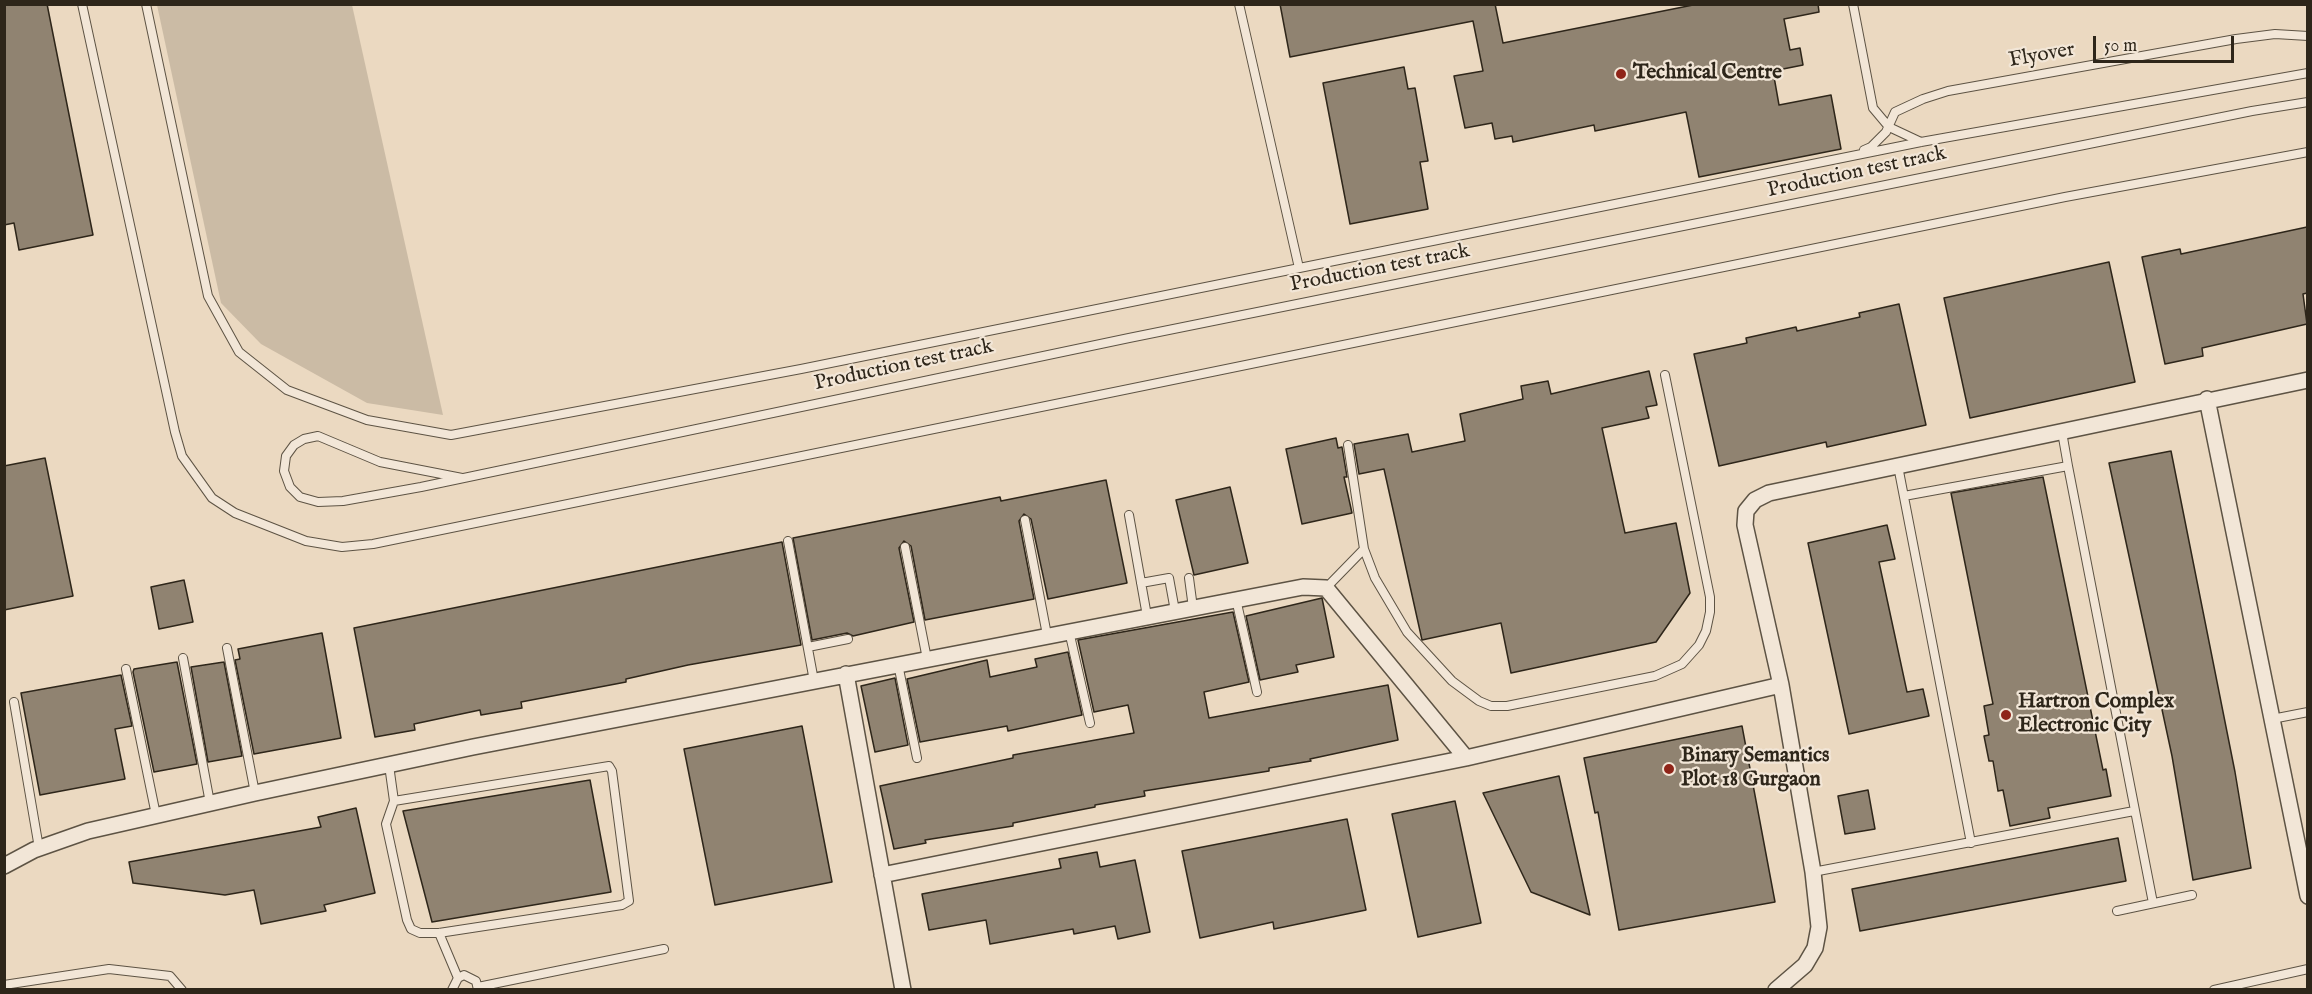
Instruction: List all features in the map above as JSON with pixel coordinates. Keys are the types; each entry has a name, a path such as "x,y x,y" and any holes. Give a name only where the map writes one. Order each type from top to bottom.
{"street":[{"path":"1776,990 1805,965 1815,948 1819,927 1813,872 1781,685 1748,541 1746,511 1755,500 1769,493 2062,432 2207,399 2307,380"},
{"path":"2207,399 2272,719 2303,850 2307,896"},
{"path":"4,866 39,848 88,831 255,793 846,674 1303,587 1326,588 1466,758"},
{"path":"846,674 903,990"},
{"path":"882,875 1466,758 1781,685"}],"lane":[{"path":"82,4 182,456 212,498 235,513 306,541 342,547 374,544 2065,197 2307,152"},
{"path":"146,4 208,296 238,352 287,390 367,420 451,435 499,428 1921,142 2307,73"},
{"path":"1239,4 1299,268"},
{"path":"1853,4 1873,108 1889,127 1921,142"},
{"name":"Flyover","path":"1840,159 1871,147 1889,127 1895,112 1923,99 1996,82 2236,39 2275,34 2307,36"},
{"name":"Production test track","path":"462,478 380,462 318,436 304,439 294,445 286,456 284,471 290,487 300,497 318,502 344,501 462,478 1129,338 2252,111 2307,102"},
{"path":"1348,445 1364,549 1380,587 1407,633 1452,681 1479,701 1491,706 1507,706 1670,671 1682,664 1699,645 1706,631 1710,597 1665,375"},
{"path":"2062,432 2153,903"},
{"path":"1898,466 1971,843"},
{"path":"1904,496 2068,466"},
{"path":"1129,515 1147,615"},
{"path":"1025,520 1047,635"},
{"path":"788,541 814,681"},
{"path":"904,547 927,659"},
{"path":"1326,588 1364,549"},
{"path":"1189,578 1194,608"},
{"path":"1141,583 1169,579 1175,610"},
{"path":"1236,598 1257,692"},
{"path":"1069,631 1090,723"},
{"path":"808,646 848,639"},
{"path":"227,648 255,793"},
{"path":"183,658 210,803"},
{"path":"898,664 917,758"},
{"path":"126,669 156,815"},
{"path":"14,702 39,848"},
{"path":"2272,719 2307,712"},
{"path":"389,765 394,801 387,824 407,920 411,928 420,933 439,933 622,905 629,901 612,771 609,766 603,765 394,801"},
{"path":"1813,872 2134,811"},
{"path":"2117,911 2192,895"},
{"path":"439,933 458,978 452,990"},
{"path":"458,978 471,976 478,988 664,949"},
{"path":"4,984 109,969 170,976 182,990"},
{"path":"2214,990 2307,969"}],"shaded area":[{"path":"157,5 352,5 443,415 367,403 261,344 221,303"}],"building":[{"path":"4,4 47,4 93,235 19,250 14,223 4,225"},
{"name":"Technical Centre","path":"1280,4 1495,4 1503,43 1698,4 1818,4 1819,12 1784,19 1790,50 1800,48 1803,65 1773,71 1779,105 1831,95 1841,149 1699,177 1686,112 1595,131 1594,125 1513,142 1512,136 1495,139 1492,123 1465,128 1454,76 1483,71 1473,21 1290,57"},
{"path":"1404,67 1408,89 1415,88 1428,161 1420,162 1428,209 1350,224 1323,83"},
{"path":"2307,227 2307,293 2303,294 2307,324 2202,348 2203,356 2165,364 2142,257 2180,249 2181,254"},
{"path":"2109,262 2135,382 1970,418 1944,298"},
{"path":"1899,304 1926,425 1827,447 1826,442 1719,466 1694,354 1747,343 1746,338 1796,327 1797,331 1860,317 1859,313"},
{"path":"1649,371 1657,405 1646,407 1649,418 1602,428 1625,533 1676,523 1690,593 1656,642 1511,673 1501,623 1422,640 1384,469 1359,474 1354,444 1408,434 1412,452 1465,441 1460,414 1523,399 1521,386 1548,381 1551,394"},
{"path":"1336,438 1338,448 1342,447 1347,477 1344,477 1352,513 1302,524 1286,449"},
{"path":"2171,451 2235,772 2251,868 2193,880 2172,756 2109,463"},
{"path":"45,458 73,596 4,610 4,466"},
{"path":"2043,477 2103,770 2106,769 2111,796 2048,808 2050,818 2010,826 2003,790 1998,791 1993,761 1989,761 1984,736 1989,735 1984,706 1993,704 1951,493"},
{"path":"1106,480 1127,583 1048,599 1031,519 1024,514 1019,521 1034,599 925,620 911,546 904,541 899,548 914,622 853,636 847,633 812,640 793,538 1000,497 1001,501"},
{"path":"1230,487 1248,563 1194,575 1176,500"},
{"path":"1887,525 1895,559 1879,562 1907,692 1923,689 1929,716 1849,734 1808,543"},
{"path":"782,542 801,645 688,665 626,679 626,682 521,702 522,708 481,715 480,710 414,724 415,730 375,737 354,628"},
{"path":"184,580 193,622 159,629 151,587"},
{"path":"1322,598 1334,657 1296,665 1298,672 1260,680 1246,616"},
{"path":"1233,612 1249,682 1204,692 1209,718 1388,685 1398,740 1310,759 1311,761 1269,768 1269,771 1144,791 1145,796 1013,823 1013,826 925,840 926,843 894,849 880,786 1013,758 1013,755 1134,733 1128,705 1094,712 1078,640"},
{"path":"322,633 341,738 254,754 235,660 240,659 238,649"},
{"path":"1068,652 1082,715 1008,731 1007,726 920,742 907,679 987,660 990,677 1037,667 1035,659"},
{"path":"177,662 197,764 154,772 133,672 134,669"},
{"path":"224,662 242,756 208,762 191,667"},
{"path":"121,675 132,726 115,729 125,779 40,795 21,693"},
{"path":"895,678 908,745 875,752 861,686"},
{"path":"802,726 832,882 715,905 684,749"},
{"path":"1742,726 1775,902 1619,930 1598,812 1595,813 1584,758"},
{"path":"1559,776 1590,915 1531,892 1483,793"},
{"path":"590,780 611,892 432,922 403,811"},
{"path":"1868,790 1875,829 1845,834 1838,796"},
{"path":"1455,801 1481,923 1418,937 1392,814"},
{"path":"356,808 375,893 324,905 326,911 261,924 254,890 225,895 133,883 129,862 321,827 318,817"},
{"path":"1347,819 1366,910 1274,929 1273,922 1200,938 1182,851"},
{"path":"2118,838 2126,881 1860,931 1852,889"},
{"path":"1097,852 1100,867 1135,860 1150,932 1118,939 1115,926 1074,934 1073,929 990,944 986,920 929,930 922,894 1061,868 1059,859"}],"place":[{"name":"Technical Centre","path":"1621,74"},
{"name":"Hartron Complex Electronic City","path":"2006,715"},
{"name":"Binary Semantics Plot 18 Gurgaon","path":"1669,769"}]}
